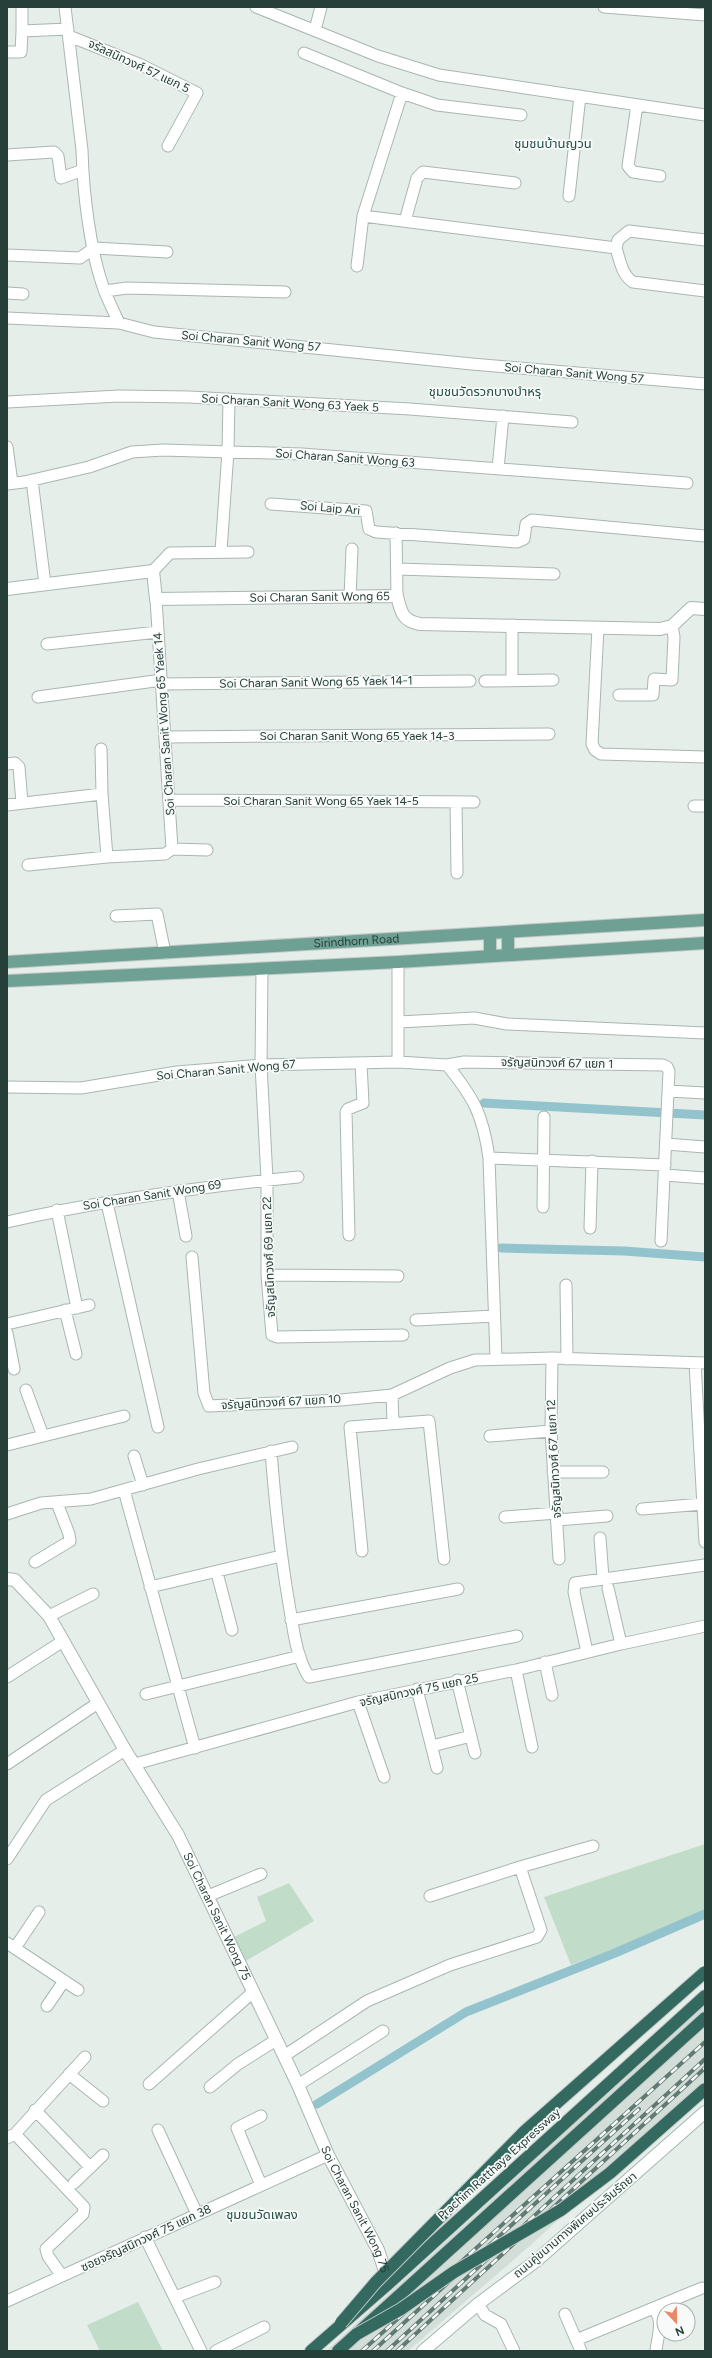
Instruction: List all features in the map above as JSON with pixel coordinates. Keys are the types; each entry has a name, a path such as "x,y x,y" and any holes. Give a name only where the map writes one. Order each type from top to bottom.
{"highway":[{"path":"341,2323 376,2282 525,2131 705,1972"},
{"name":"Prachim Ratthaya Expressway","path":"309,2351 388,2284 705,1996"},
{"path":"338,2351 705,2018"},
{"path":"357,2334 401,2309 454,2272 561,2210 610,2173 705,2089"}],"main road":[{"name":"Sirindhorn Road","path":"7,962 705,920"},
{"path":"508,932 508,955"},
{"path":"490,933 490,956"},
{"name":"Sirindhorn Road","path":"7,981 398,962 705,943"}],"street":[{"path":"7,52 21,52 22,7"},
{"path":"65,7 83,170 94,248 105,291 119,323"},
{"path":"256,7 268,10 378,56 439,75 705,115"},
{"path":"315,30 321,7"},
{"path":"604,7 705,15"},
{"path":"22,31 68,33"},
{"name":"จรัลสนิทวงศ์ 57 แยก 5","path":"68,33 139,64 197,93 168,146"},
{"path":"304,53 402,93 437,105 521,115"},
{"path":"357,266 363,216 402,93"},
{"path":"569,196 580,96"},
{"path":"637,105 628,166 633,172 660,176"},
{"path":"7,155 54,152 58,156 61,178 83,170"},
{"path":"405,221 417,178 423,172 515,183"},
{"path":"363,216 618,253"},
{"path":"705,240 629,231 618,240 618,253 628,278 634,282 705,291"},
{"path":"7,255 80,258 94,248 167,252"},
{"path":"105,291 127,288 285,292"},
{"path":"7,293 23,294"},
{"name":"Soi Charan Sanit Wong 57","path":"7,318 119,323 154,332 472,364 705,384"},
{"name":"Soi Charan Sanit Wong 63 Yaek 5","path":"7,402 126,396 229,399 503,416 572,422"},
{"path":"220,551 228,452 229,399"},
{"path":"498,469 503,416"},
{"path":"7,447 10,483"},
{"name":"Soi Charan Sanit Wong 63","path":"10,483 32,480 89,467 132,452 163,450 302,454 687,483"},
{"path":"32,480 45,584"},
{"name":"Soi Laip Ari","path":"271,504 363,510 368,514 368,525 372,531 396,533"},
{"path":"397,596 396,533 517,542 524,539 526,524 532,520 705,536"},
{"path":"350,597 352,549"},
{"path":"7,589 153,571 170,553 220,551 248,552"},
{"path":"396,569 554,574"},
{"path":"153,571 156,599"},
{"name":"Soi Charan Sanit Wong 65","path":"156,599 397,596 401,612 404,618 409,622 660,629 672,626"},
{"name":"Soi Charan Sanit Wong 65 Yaek 14","path":"156,599 172,849"},
{"path":"619,695 653,695 654,679 672,680 674,637 672,626 691,608 705,608"},
{"path":"512,625 512,680"},
{"path":"598,628 592,744 595,750 601,754 705,757"},
{"path":"47,644 158,632"},
{"path":"485,681 553,680"},
{"name":"Soi Charan Sanit Wong 65 Yaek 14-1","path":"38,697 162,682 470,681"},
{"name":"Soi Charan Sanit Wong 65 Yaek 14-3","path":"165,737 549,734"},
{"path":"101,750 102,794 107,857"},
{"path":"7,764 15,763 18,766 22,803"},
{"path":"7,805 102,794"},
{"name":"Soi Charan Sanit Wong 65 Yaek 14-5","path":"169,800 474,802"},
{"path":"456,802 457,873"},
{"path":"28,865 107,857 165,854 172,849 207,850"},
{"path":"116,916 157,914 165,953"},
{"path":"398,962 398,1062"},
{"name":"จรัญสนิทวงศ์ 69 แยก 22","path":"262,968 261,1065 267,1179 267,1275 272,1335 276,1338 403,1335"},
{"path":"399,1022 474,1018 507,1024 705,1033"},
{"name":"Soi Charan Sanit Wong 67","path":"7,1087 81,1088 177,1072 261,1065 398,1062 447,1065"},
{"name":"จรัญสนิทวงศ์ 67 แยก 1","path":"447,1065 464,1062 662,1065 667,1067 669,1071 668,1091"},
{"path":"349,1235 346,1112 348,1109 363,1103 361,1063"},
{"path":"447,1065 469,1092 481,1118 488,1158 496,1358"},
{"path":"661,1241 668,1091 705,1093"},
{"path":"543,1207 544,1117"},
{"path":"666,1144 705,1147"},
{"path":"488,1158 592,1161 665,1170 705,1178"},
{"path":"590,1228 592,1161"},
{"name":"Soi Charan Sanit Wong 69","path":"7,1222 57,1210 178,1191 267,1179 298,1177"},
{"path":"178,1191 186,1236"},
{"path":"107,1203 158,1427"},
{"path":"57,1210 77,1308"},
{"name":"จรัญสนิทวงศ์ 67 แยก 10","path":"192,1257 204,1393 209,1406 341,1400 392,1395 450,1368 475,1360 496,1358 552,1358 700,1363"},
{"path":"267,1275 398,1276"},
{"path":"566,1285 567,1359"},
{"path":"7,1324 89,1305"},
{"path":"65,1310 76,1354"},
{"path":"416,1320 494,1316"},
{"path":"7,1333 14,1369"},
{"name":"จรัญสนิทวงศ์ 67 แยก 12","path":"552,1358 551,1431 557,1516 558,1559"},
{"path":"700,1363 705,1542"},
{"path":"26,1390 43,1436"},
{"path":"392,1395 393,1423"},
{"path":"7,1445 124,1416"},
{"path":"362,1551 349,1428 393,1423 431,1422 444,1559"},
{"path":"490,1436 551,1431"},
{"path":"7,1514 41,1503 57,1503 91,1499 271,1451 292,1448"},
{"path":"271,1451 277,1532 291,1620 300,1656 310,1678 517,1636"},
{"path":"134,1456 143,1485"},
{"path":"553,1472 603,1472"},
{"path":"124,1490 195,1748"},
{"path":"35,1562 70,1541 69,1534 57,1503"},
{"path":"642,1510 703,1504"},
{"path":"505,1517 607,1516"},
{"path":"600,1538 603,1578"},
{"path":"150,1587 217,1573 281,1556"},
{"path":"587,1652 574,1585 577,1582 705,1565"},
{"path":"217,1573 232,1630"},
{"name":"Soi Charan Sanit Wong 75","path":"7,1579 15,1580 49,1616 125,1750 178,1835 252,1992 298,2085 328,2155 378,2250 388,2280"},
{"path":"608,1588 621,1644"},
{"path":"291,1620 458,1589"},
{"path":"49,1616 93,1594"},
{"name":"จรัญสนิทวงศ์ 75 แยก 25","path":"135,1764 358,1702 458,1680 516,1670 621,1644 705,1626"},
{"path":"7,1677 63,1641"},
{"path":"146,1694 300,1656"},
{"path":"545,1662 552,1695"},
{"path":"516,1670 532,1747"},
{"path":"458,1680 475,1753"},
{"path":"417,1689 437,1768"},
{"path":"358,1702 384,1777"},
{"path":"7,1764 98,1703"},
{"path":"432,1746 471,1736"},
{"path":"7,1859 46,1800 125,1750"},
{"path":"430,1896 520,1867 593,1846"},
{"path":"284,2056 367,2001 450,1965 537,1937 541,1930 520,1867"},
{"path":"208,1896 261,1874"},
{"path":"39,1912 11,1946 78,1990"},
{"path":"47,2006 64,1981"},
{"path":"149,2084 252,1992"},
{"path":"309,2351 388,2280 483,2191 705,1996"},
{"path":"298,2085 383,2031"},
{"path":"210,2087 238,2064 276,2040"},
{"path":"62,2276 48,2256 46,2249 83,2214 84,2207 11,2136 85,2057"},
{"path":"69,2074 103,2101"},
{"path":"35,2110 90,2167"},
{"name":"ถนนคู่ขนานทางพิเศษประจิมรัถยา","path":"423,2351 478,2304 536,2261 705,2112"},
{"path":"261,2116 237,2128 261,2185"},
{"path":"158,2130 197,2214"},
{"path":"74,2183 103,2155"},
{"name":"ซอยจรัญสนิทวงศ์ 75 แยก 38","path":"8,2298 62,2276 328,2155"},
{"path":"145,2237 201,2351"},
{"path":"175,2297 215,2282"},
{"path":"576,2340 702,2288"},
{"path":"478,2304 484,2315 501,2324 514,2351"},
{"path":"653,2309 658,2314 660,2324 656,2351"},
{"path":"565,2314 581,2351"},
{"path":"216,2351 264,2327"}],"shaded area":[{"path":"705,2005 705,2084 532,2244 408,2351 326,2351"}],"green space":[{"path":"705,1844 705,1912 661,1931 571,1965 544,1897"},
{"path":"289,1883 314,1921 244,1962 232,1938 266,1921 257,1897"},
{"path":"138,2302 163,2351 100,2351 87,2325"}],"waterway":[{"path":"484,1103 705,1115"},
{"path":"501,1248 624,1251 705,1257"},
{"path":"317,2104 466,2012 615,1953 705,1914"}],"railway":[{"path":"362,2351 705,2042"},
{"path":"387,2351 705,2059"},
{"path":"397,2351 705,2068"},
{"path":"373,2351 639,2109"}],"district":[{"name":"ชุมชนบ้านญวน","path":"553,143"},
{"name":"ชุมชนวัดรวกบางบำหรุ","path":"485,391"},
{"name":"ชุมชนวัดเพลง","path":"262,2214"}]}
